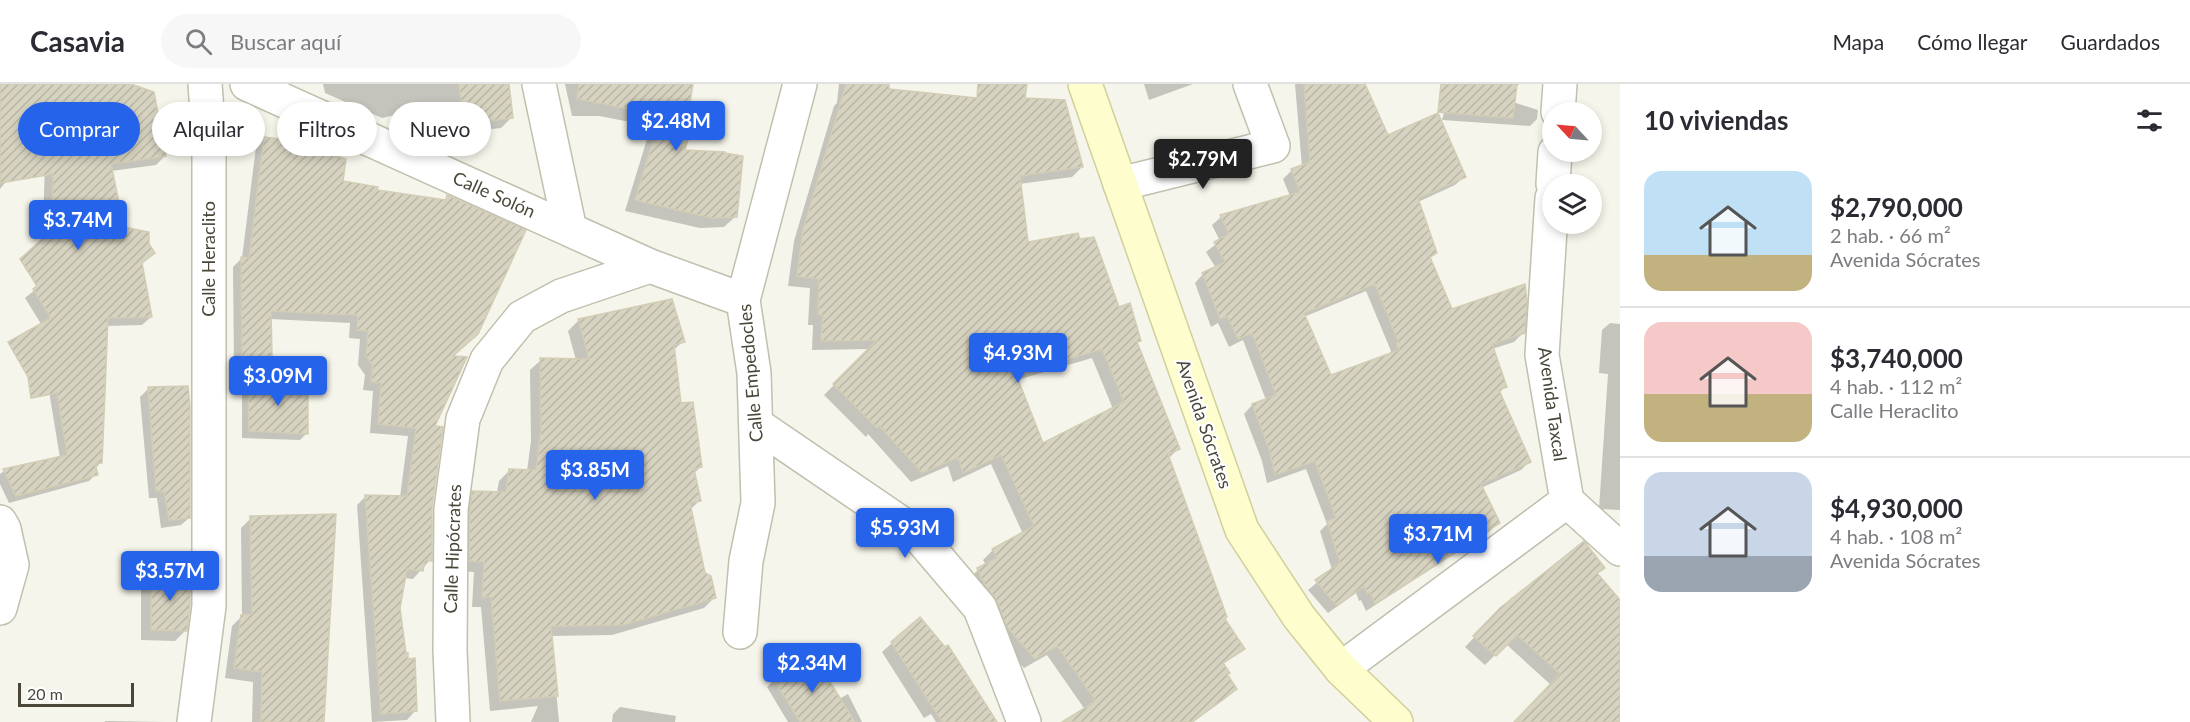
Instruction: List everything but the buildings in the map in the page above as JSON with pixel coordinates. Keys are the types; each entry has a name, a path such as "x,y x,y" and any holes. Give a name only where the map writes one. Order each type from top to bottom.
{"street":[{"name":"Calle Heraclito","path":"194,722 209,606 209,139 205,84"},
{"name":"Calle Solón","path":"248,84 650,266 743,300"},
{"path":"539,84 570,230"},
{"name":"Calle Empedocles","path":"740,632 746,561 758,503 754,374 743,300 800,84"},
{"name":"Avenida Sócrates","path":"1085,84 1242,530 1299,616 1341,669 1396,722"},
{"path":"1120,184 1273,146 1250,84"},
{"path":"1559,102 1560,84"},
{"name":"Avenida Taxcal","path":"1550,234 1542,355 1567,501"},
{"name":"Calle Hipócrates","path":"453,722 450,650 451,510 464,419 488,360 522,317 561,296 650,266"},
{"path":"757,424 917,534 980,608 1024,722"},
{"path":"1341,669 1567,501 1620,549"},
{"path":"0,522 12,565 0,608"}]}
